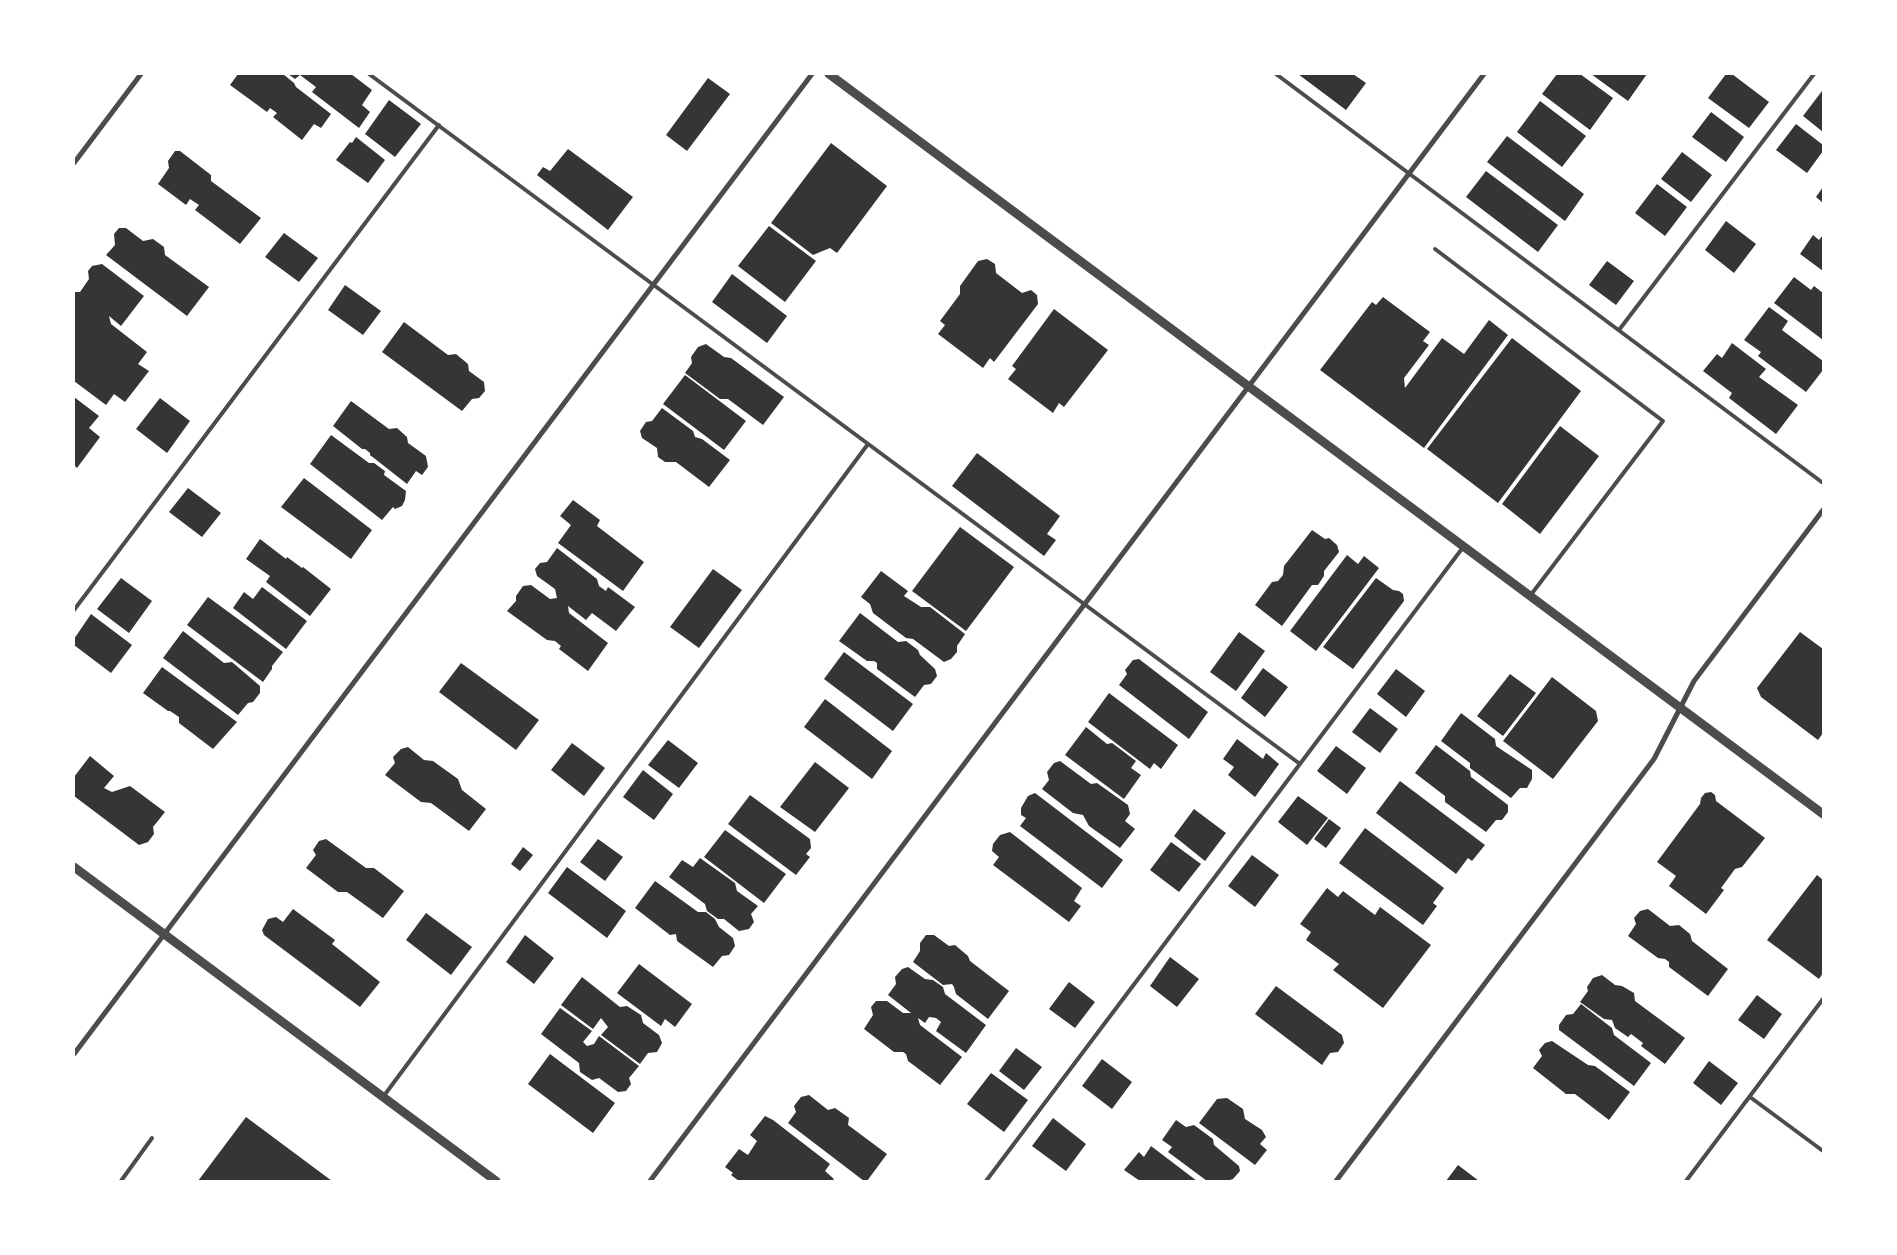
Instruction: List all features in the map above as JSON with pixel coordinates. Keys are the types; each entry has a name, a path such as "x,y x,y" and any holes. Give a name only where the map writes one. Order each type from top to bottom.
{"street":[{"path":"74,163 141,74"},
{"path":"74,1054 812,74"},
{"path":"829,74 1823,814"},
{"path":"650,1181 1484,74"},
{"path":"1336,1181 1654,760 1694,681 1823,510"},
{"path":"74,867 496,1181"}],"lane":[{"path":"370,74 1300,764"},
{"path":"1276,74 1823,483"},
{"path":"1619,330 1814,74"},
{"path":"74,610 439,125"},
{"path":"1436,249 1662,421 1530,596"},
{"path":"383,1097 868,444"},
{"path":"986,1181 1464,546"},
{"path":"1686,1181 1823,999"},
{"path":"1750,1097 1823,1151"},
{"path":"120,1181 152,1138"}],"building":[{"path":"238,74 283,74 296,87 331,114 321,128 314,124 302,140 273,117 277,113 270,108 267,112 230,85"},
{"path":"288,74 351,74 372,90 362,105 370,112 359,128 312,92 316,87 300,75 295,79"},
{"path":"1298,74 1353,74 1366,83 1346,110"},
{"path":"1557,74 1580,74 1613,98 1590,130 1542,94"},
{"path":"1591,74 1647,74 1628,101"},
{"path":"1726,74 1732,74 1769,102 1749,128 1708,98"},
{"path":"708,78 730,94 687,151 666,135"},
{"path":"1823,92 1823,132 1803,116"},
{"path":"389,100 421,124 395,157 365,134"},
{"path":"1540,101 1586,136 1562,167 1517,132"},
{"path":"1711,112 1744,137 1726,162 1692,137"},
{"path":"1796,124 1823,145 1823,151 1807,173 1776,150"},
{"path":"1507,136 1584,194 1565,221 1487,162"},
{"path":"356,137 385,160 368,183 336,160"},
{"path":"831,143 887,186 837,253 830,248 813,255 771,223"},
{"path":"568,149 633,197 608,230 537,175 543,167 550,171"},
{"path":"175,151 180,151 211,175 211,181 261,218 240,244 195,210 199,205 190,199 186,205 158,184 169,168 168,161"},
{"path":"1682,152 1712,175 1691,202 1661,179"},
{"path":"1486,171 1558,225 1538,252 1466,197"},
{"path":"1657,184 1687,207 1665,236 1635,213"},
{"path":"1823,187 1823,203 1816,197"},
{"path":"1726,221 1756,244 1734,273 1705,250"},
{"path":"769,226 816,261 785,302 738,266"},
{"path":"119,228 126,228 143,241 153,239 164,247 165,255 209,287 187,316 106,255 115,245 114,234"},
{"path":"284,233 318,258 299,282 265,257"},
{"path":"1813,235 1819,240 1823,235 1823,271 1800,254"},
{"path":"987,259 995,264 996,273 1022,293 1031,290 1037,295 1038,304 994,362 990,358 983,368 938,334 945,325 940,321 960,294 960,286 978,261"},
{"path":"1607,261 1634,281 1616,305 1589,285"},
{"path":"102,264 144,296 121,326 109,316 111,324 147,352 138,364 149,371 125,402 114,394 106,405 74,381 74,292 80,292 89,279 88,271 92,266"},
{"path":"732,274 787,316 767,343 712,302"},
{"path":"1794,277 1811,290 1814,286 1823,293 1823,340 1774,303"},
{"path":"345,285 381,311 363,335 328,310"},
{"path":"1383,297 1430,332 1423,341 1429,345 1404,378 1405,388 1442,338 1464,354 1489,320 1508,335 1424,448 1320,370 1372,302 1376,305"},
{"path":"1769,307 1788,321 1782,330 1823,361 1823,370 1806,392 1758,356 1761,352 1744,340"},
{"path":"1054,309 1108,350 1064,407 1059,403 1053,413 1008,379 1016,369 1012,366"},
{"path":"404,322 448,355 456,354 468,364 469,371 484,382 485,391 479,398 472,399 462,411 382,352"},
{"path":"1512,338 1581,391 1498,503 1427,449"},
{"path":"1732,343 1766,369 1759,377 1798,405 1776,434 1729,398 1732,393 1703,371 1717,354 1722,358"},
{"path":"706,344 724,357 731,358 784,397 763,425 728,399 720,399 685,373 692,363 691,357 698,347"},
{"path":"685,375 746,421 724,450 663,404"},
{"path":"74,397 99,416 89,428 100,437 77,468 74,465"},
{"path":"160,398 190,421 167,453 136,429"},
{"path":"351,401 389,429 397,428 407,437 408,443 426,456 428,467 422,475 416,471 407,484 365,449 362,449 333,426"},
{"path":"662,408 693,431 695,437 702,439 730,460 709,487 676,462 665,462 658,457 657,448 642,438 640,431 646,422 652,421"},
{"path":"1560,426 1599,456 1540,534 1502,504"},
{"path":"331,435 369,463 374,463 385,471 384,475 406,491 402,506 395,509 393,507 382,520 310,464"},
{"path":"977,453 1060,516 1047,534 1056,540 1044,556 952,486"},
{"path":"304,478 372,530 351,559 281,507"},
{"path":"188,488 221,513 202,537 169,512"},
{"path":"573,500 600,520 597,526 644,562 623,591 558,543 571,525 560,516"},
{"path":"960,527 1014,567 966,631 912,591"},
{"path":"1312,530 1325,539 1329,538 1337,545 1339,552 1324,571 1324,576 1318,585 1312,585 1282,626 1255,605 1272,582 1278,581 1283,575 1284,566"},
{"path":"260,539 286,559 287,557 303,567 331,589 310,616 266,582 270,576 246,559"},
{"path":"557,548 597,579 599,586 606,591 608,587 635,607 616,631 592,613 586,620 568,606 569,613 608,643 588,671 559,649 561,646 555,641 547,640 507,611 516,601 516,596 523,586 531,585 550,599 557,598 555,589 537,576 535,569 540,563 547,562"},
{"path":"1347,555 1358,564 1364,556 1379,568 1316,651 1290,631"},
{"path":"713,569 742,590 699,648 670,627"},
{"path":"881,571 908,591 904,596 921,607 930,607 965,634 957,646 957,652 951,659 944,662 913,639 906,638 873,613 870,604 861,597"},
{"path":"121,578 152,601 129,633 97,609"},
{"path":"1376,578 1393,590 1403,594 1404,601 1353,669 1323,647"},
{"path":"262,587 307,621 286,649 233,608 244,592 253,599"},
{"path":"208,597 283,652 263,682 187,625"},
{"path":"860,613 898,642 906,641 918,650 920,655 935,669 937,676 931,684 924,685 915,697 877,669 877,663 867,661 839,641"},
{"path":"91,614 132,645 111,673 74,645 74,639"},
{"path":"183,631 224,663 232,662 260,686 260,693 238,715 163,658"},
{"path":"1239,632 1265,651 1236,691 1210,672"},
{"path":"1800,632 1823,649 1823,733 1818,740 1761,697 1757,688"},
{"path":"844,652 913,704 893,731 824,679"},
{"path":"1139,659 1208,712 1189,739 1119,685 1127,674 1125,670 1133,660"},
{"path":"461,663 539,720 516,750 439,692"},
{"path":"162,667 237,722 213,749 179,723 179,717 143,693"},
{"path":"1263,668 1288,687 1265,717 1241,698"},
{"path":"1396,669 1425,691 1406,717 1377,694"},
{"path":"1510,674 1536,693 1503,736 1477,716"},
{"path":"1552,677 1596,711 1598,721 1553,779 1503,741"},
{"path":"1109,693 1178,745 1161,769 1154,763 1150,769 1088,722"},
{"path":"825,699 892,751 872,779 804,727"},
{"path":"1370,708 1398,729 1380,753 1352,732"},
{"path":"1461,713 1495,739 1496,746 1532,770 1532,779 1527,788 1520,788 1511,798 1470,768 1470,763 1441,741"},
{"path":"1086,727 1107,744 1112,743 1136,761 1131,768 1141,775 1124,799 1065,755"},
{"path":"1237,739 1263,759 1266,753 1279,764 1255,797 1228,775 1234,767 1223,759"},
{"path":"668,740 698,763 679,788 648,765"},
{"path":"572,743 605,768 584,796 551,770"},
{"path":"1436,745 1470,771 1471,777 1508,805 1508,812 1502,820 1496,820 1486,832 1445,802 1445,796 1415,773"},
{"path":"1336,746 1366,768 1347,794 1317,771"},
{"path":"408,747 424,760 433,761 458,779 462,790 486,809 469,831 431,803 421,802 385,775 395,763 393,757 401,749"},
{"path":"90,756 114,776 104,788 112,792 130,786 165,812 153,827 154,834 148,842 139,845 74,796 74,777"},
{"path":"1060,761 1091,784 1097,783 1128,805 1130,814 1125,821 1135,829 1120,848 1089,826 1083,815 1073,813 1042,789 1049,780 1047,772 1054,763"},
{"path":"815,762 849,788 815,832 780,807"},
{"path":"643,770 673,794 654,820 623,797"},
{"path":"1400,781 1485,845 1472,861 1468,858 1456,874 1376,813"},
{"path":"1711,792 1715,795 1716,801 1765,838 1742,867 1735,869 1721,888 1724,890 1706,914 1669,886 1676,876 1657,862 1700,804 1701,798 1705,793"},
{"path":"1035,793 1123,860 1102,888 1020,826 1026,818 1021,815 1021,808 1028,796"},
{"path":"750,795 810,839 811,848 806,854 810,857 796,875 728,824"},
{"path":"1298,796 1328,818 1307,845 1278,822"},
{"path":"1194,809 1226,833 1205,861 1174,836"},
{"path":"1329,819 1341,828 1326,848 1314,839"},
{"path":"1365,828 1444,888 1433,903 1437,906 1423,925 1339,863"},
{"path":"725,830 786,874 764,903 704,857"},
{"path":"1010,832 1082,888 1074,901 1081,906 1069,922 993,865 999,857 992,851 993,844 1000,835"},
{"path":"326,839 366,868 374,868 404,891 383,918 347,892 338,892 306,868 316,855 313,850 319,841"},
{"path":"598,839 623,857 605,881 580,862"},
{"path":"1171,842 1201,864 1179,892 1150,870"},
{"path":"523,847 533,855 520,871 511,864"},
{"path":"1252,855 1279,875 1255,907 1228,886"},
{"path":"700,858 735,883 737,891 758,906 751,914 754,922 749,929 739,931 724,919 718,919 707,911 705,904 669,877 682,860 693,867"},
{"path":"567,867 626,911 607,938 548,893"},
{"path":"1817,875 1823,880 1823,973 1819,979 1767,940"},
{"path":"655,881 698,912 706,912 715,919 719,927 733,938 735,946 729,955 722,956 713,967 677,941 676,934 670,935 635,908"},
{"path":"1327,888 1338,897 1343,891 1375,915 1380,907 1431,945 1383,1008 1333,970 1339,964 1306,940 1311,932 1300,924"},
{"path":"293,909 335,940 332,944 380,982 360,1007 264,935 262,930 268,919 276,917 283,922"},
{"path":"1648,909 1670,926 1679,925 1690,934 1692,941 1728,969 1708,996 1669,967 1669,962 1665,959 1658,958 1628,936 1636,924 1634,918 1640,911"},
{"path":"426,913 472,947 451,975 406,940"},
{"path":"525,935 554,958 534,984 506,962"},
{"path":"926,935 934,935 949,946 955,945 968,956 970,961 1009,991 988,1019 956,994 952,984 943,985 913,962 920,951 920,943"},
{"path":"1170,957 1199,979 1177,1007 1150,986"},
{"path":"639,964 692,1004 675,1027 665,1019 661,1026 617,993"},
{"path":"908,967 925,979 933,980 943,987 945,994 986,1025 966,1053 936,1031 941,1022 936,1018 929,1017 925,1023 918,1018 920,1025 962,1057 940,1085 908,1061 906,1054 894,1052 864,1029 873,1015 871,1007 876,1001 887,1001 903,1013 911,1013 888,995 896,984 895,977 902,969"},
{"path":"1602,975 1615,985 1622,986 1634,993 1635,1001 1685,1038 1665,1064 1641,1046 1643,1043 1631,1034 1628,1037 1615,1028 1612,1020 1604,1019 1580,1002 1588,991 1587,987 1593,978"},
{"path":"582,977 620,1007 627,1006 641,1015 643,1023 659,1035 662,1043 657,1052 648,1053 640,1064 601,1035 608,1027 601,1018 593,1029 561,1005"},
{"path":"1069,982 1095,1002 1075,1028 1049,1009"},
{"path":"1276,986 1342,1035 1344,1043 1338,1052 1330,1053 1322,1065 1255,1014"},
{"path":"1757,995 1782,1014 1764,1039 1738,1020"},
{"path":"1581,1004 1612,1028 1614,1035 1651,1063 1634,1086 1559,1030 1559,1025 1566,1015 1573,1014"},
{"path":"560,1008 592,1031 583,1042 587,1046 594,1044 599,1036 639,1066 629,1078 631,1084 626,1091 618,1092 599,1078 592,1080 580,1072 579,1063 541,1034"},
{"path":"1552,1041 1588,1065 1595,1066 1630,1092 1609,1120 1575,1094 1566,1094 1533,1068 1542,1056 1539,1050 1545,1043"},
{"path":"1016,1048 1042,1067 1024,1090 999,1071"},
{"path":"550,1054 615,1103 593,1133 528,1084"},
{"path":"1102,1059 1132,1082 1112,1109 1082,1086"},
{"path":"1709,1061 1738,1083 1721,1105 1693,1083"},
{"path":"991,1073 1028,1100 1004,1132 967,1104"},
{"path":"809,1095 828,1110 835,1108 849,1118 848,1125 887,1154 867,1181 864,1181 788,1123 796,1112 794,1106 801,1097"},
{"path":"1227,1098 1243,1109 1245,1119 1262,1130 1266,1137 1260,1144 1267,1150 1255,1165 1199,1123 1217,1099"},
{"path":"765,1116 773,1120 830,1164 825,1171 834,1179 832,1181 739,1181 731,1175 733,1173 725,1167 739,1149 748,1155 757,1141 750,1135"},
{"path":"246,1117 332,1181 198,1181"},
{"path":"1053,1118 1086,1144 1066,1171 1032,1146"},
{"path":"1176,1120 1186,1127 1194,1125 1213,1139 1214,1145 1239,1166 1240,1171 1233,1179 1227,1181 1207,1181 1168,1152 1172,1147 1162,1140"},
{"path":"1151,1146 1197,1181 1140,1181 1124,1170 1139,1152 1144,1157"},
{"path":"1458,1165 1479,1181 1446,1181"}]}
